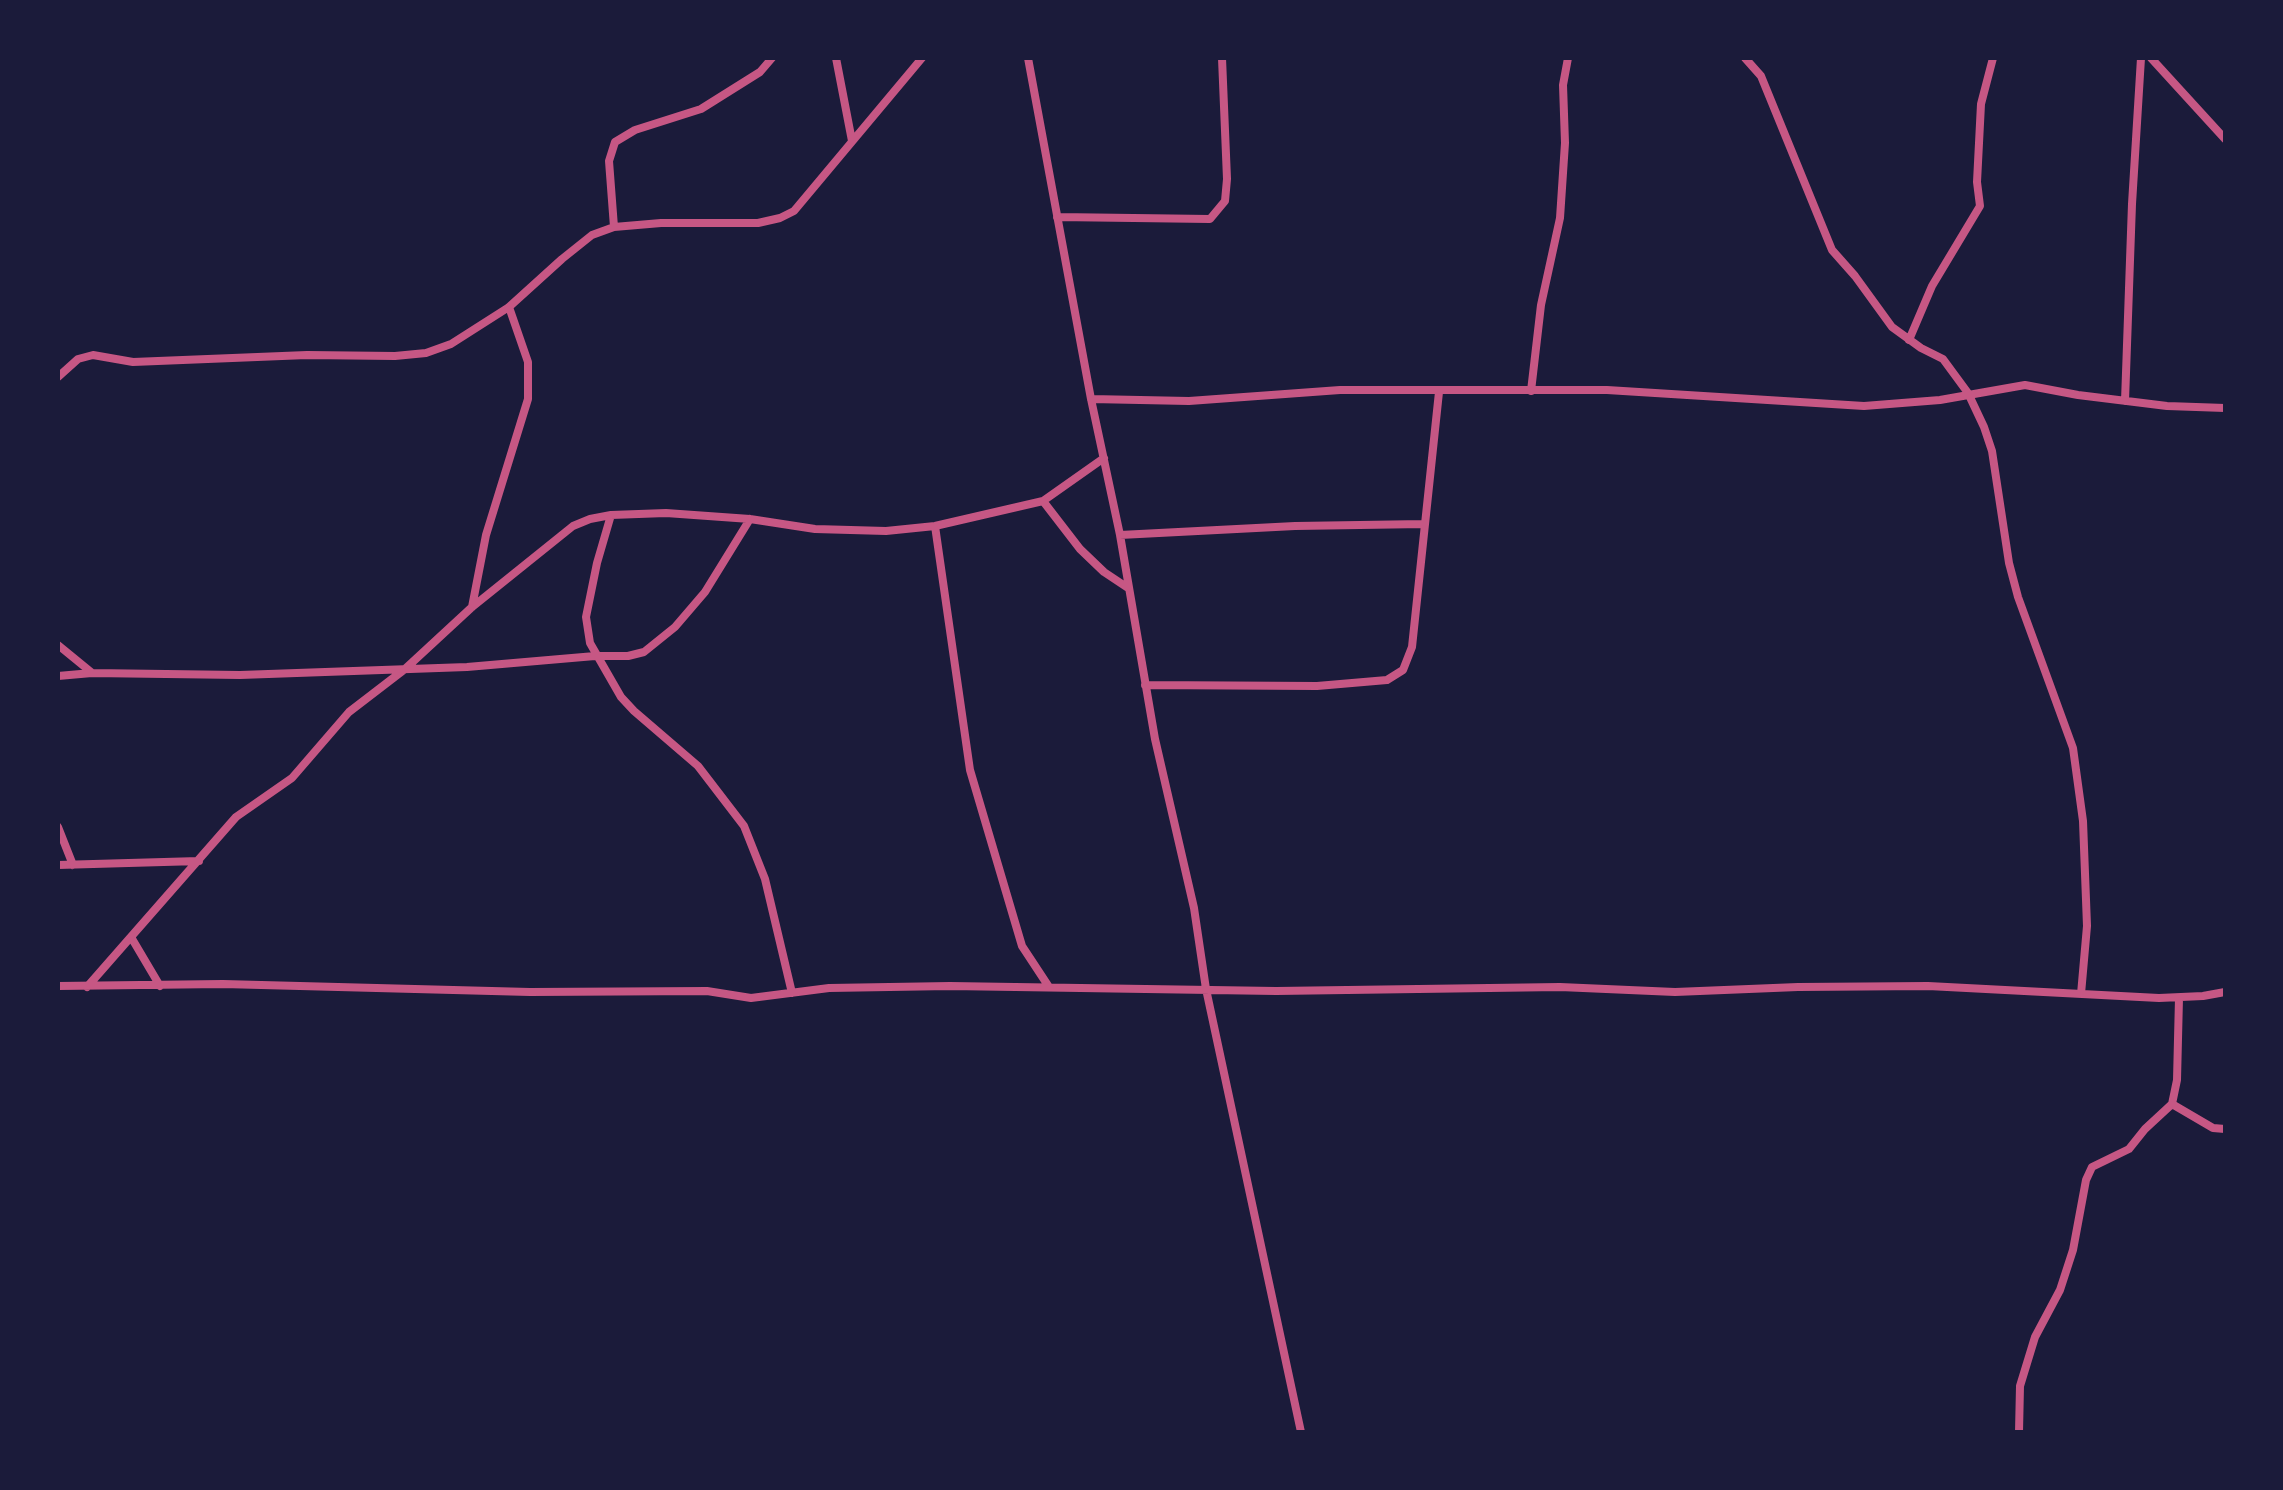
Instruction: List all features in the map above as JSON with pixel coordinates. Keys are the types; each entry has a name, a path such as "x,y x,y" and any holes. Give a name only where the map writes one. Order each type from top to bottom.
{"street":[{"path":"614,227 609,161 615,142 635,130 701,109 760,72 772,58"},
{"path":"836,58 852,141"},
{"path":"58,377 78,359 93,355 133,362 307,355 395,356 426,353 451,344 509,307 592,235 614,227 661,223 758,223 794,211 922,58"},
{"path":"1028,58 1168,801 1194,908 1206,989 1301,1432"},
{"path":"1057,217 1210,219 1225,201 1227,179 1222,58"},
{"path":"1531,391 1541,305 1560,218 1565,143 1563,85 1568,58"},
{"path":"1745,58 1761,76 1832,250 1892,327 1943,359 1968,393 1992,451 2009,563 2018,597 2073,748 2083,821 2087,926 2081,994"},
{"path":"1909,340 1932,286 1980,206 1977,182 1981,104 1993,58"},
{"path":"2125,401 2141,58"},
{"path":"2151,58 2225,139"},
{"path":"471,608 486,535 528,399 528,362 509,307"},
{"path":"1091,399 1189,401 1340,390 1607,390 1864,406 1940,400 2025,385 2167,406 2225,408"},
{"path":"1145,685 1317,686 1387,680 1403,670 1412,647 1439,392"},
{"path":"87,987 236,817 292,778 349,712 405,669 471,608 573,526 611,515 666,513 829,529 886,531 935,526 1043,501 1104,458"},
{"path":"1043,501 1080,549 1104,572 1128,588"},
{"path":"611,515 586,617 590,643 595,656 627,704 698,766 744,826 765,879 792,993"},
{"path":"58,676 92,673 240,675 628,656 644,652 675,627 705,592 750,519"},
{"path":"1120,535 1295,526 1424,524"},
{"path":"935,526 970,770 1022,946 1049,987"},
{"path":"58,645 92,673"},
{"path":"58,827 73,865"},
{"path":"58,865 199,861"},
{"path":"131,937 160,986"},
{"path":"58,986 223,984 530,992 707,991 751,998 844,988 1049,987 1291,991 1560,987 1689,992 1928,986 2179,998 2225,992"},
{"path":"2019,1432 2020,1386 2035,1337 2060,1290 2073,1250 2086,1180 2092,1167 2129,1149 2172,1104 2177,1080 2179,998"},
{"path":"2172,1104 2213,1128 2225,1129"}]}
